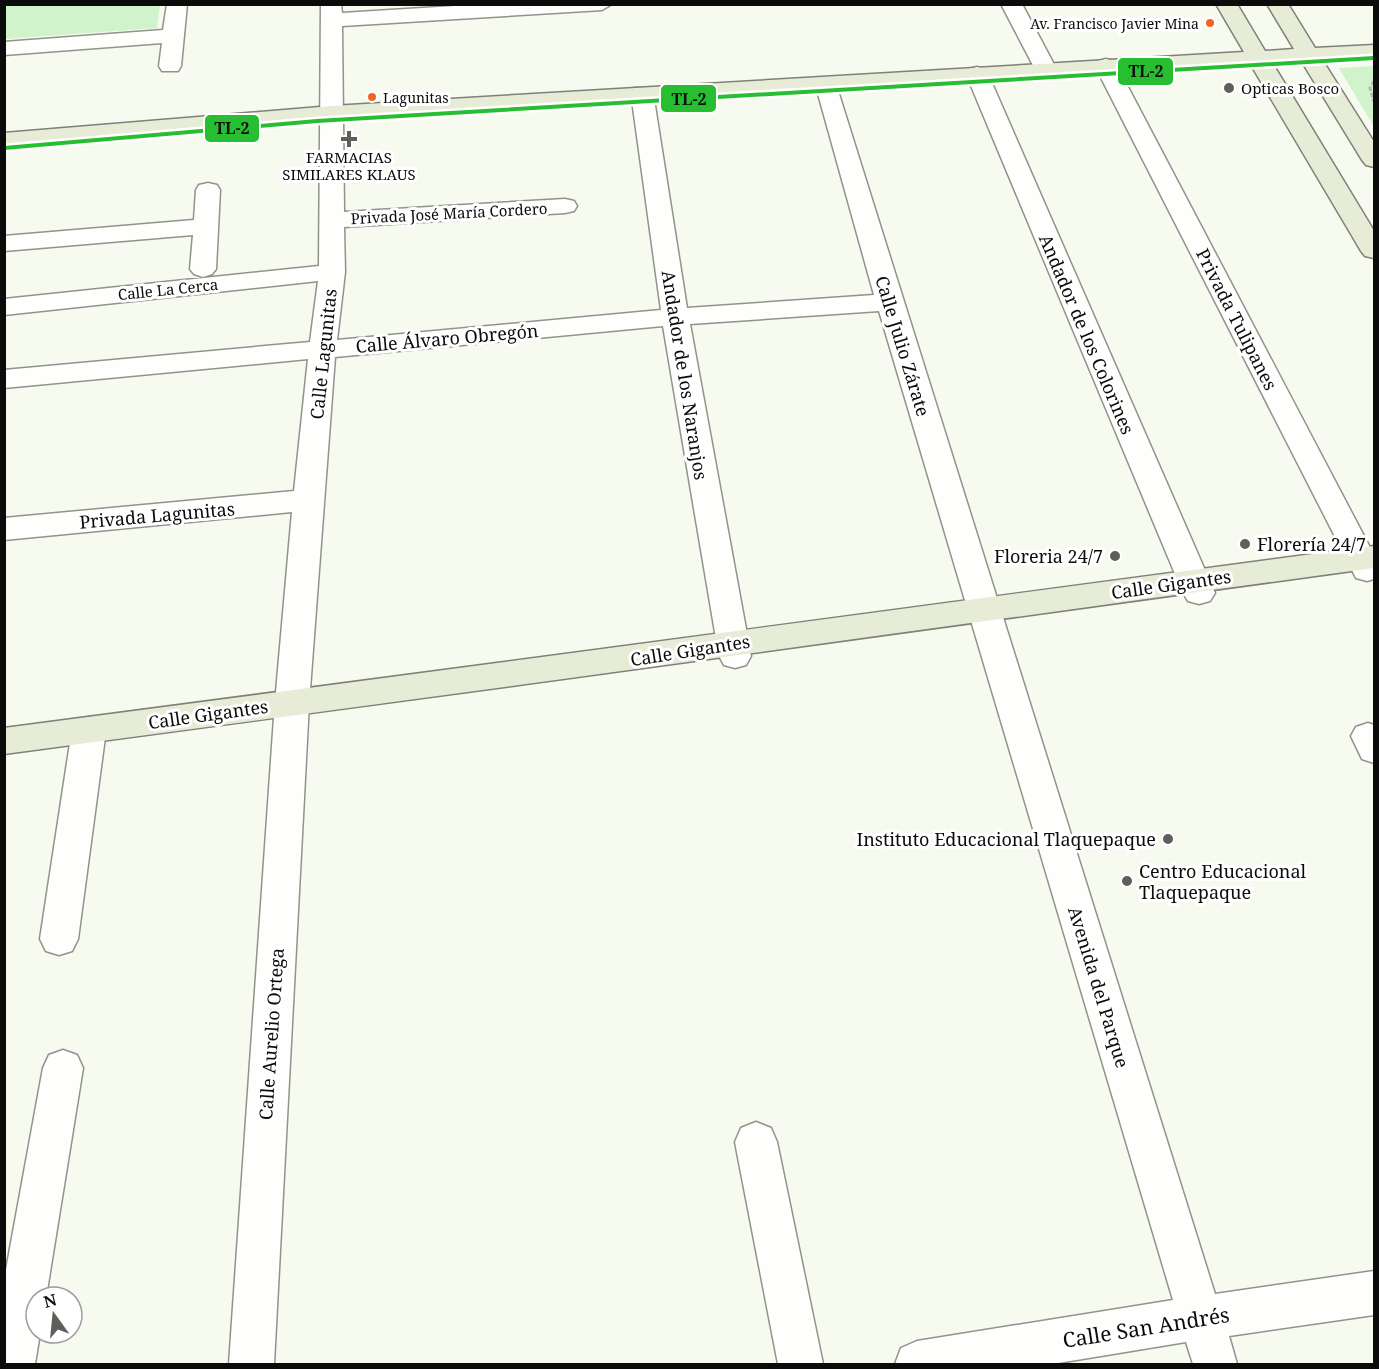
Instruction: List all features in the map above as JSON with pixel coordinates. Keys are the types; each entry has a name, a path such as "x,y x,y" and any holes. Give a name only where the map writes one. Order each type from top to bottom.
{"main road":[{"path":"1226,4 1374,251"},
{"path":"1277,4 1374,160"},
{"path":"4,140 332,112 1374,51"},
{"name":"Calle Gigantes","path":"4,741 595,664 733,650 984,609 1196,587 1367,562"}],"street":[{"path":"170,66 177,4"},
{"path":"331,12 602,4"},
{"path":"1011,4 1046,70"},
{"name":"Calle Lagunitas","path":"292,703 322,349 332,272 331,12"},
{"path":"5,51 173,36"},
{"name":"Privada Tulipanes","path":"1106,66 1367,562"},
{"name":"Andador de los Colorines","path":"977,74 1196,587"},
{"name":"Calle Julio Zárate","path":"826,82 889,302 984,609"},
{"name":"Andador de los Naranjos","path":"642,93 675,317 733,650"},
{"path":"203,269 208,190"},
{"name":"Privada José María Cordero","path":"332,220 565,206"},
{"path":"4,244 206,226"},
{"name":"Calle La Cerca","path":"4,306 332,272"},
{"name":"Calle Álvaro Obregón","path":"4,379 675,317 889,302"},
{"name":"Privada Lagunitas","path":"4,529 309,500"},
{"name":"Avenida del Parque","path":"984,609 1215,1365"},
{"name":"Calle Aurelio Ortega","path":"251,1365 292,703"},
{"path":"59,939 89,730"},
{"path":"12,1365 63,1068"},
{"path":"756,1142 801,1365"},
{"name":"Calle San Andrés","path":"917,1365 1200,1318 1374,1293"}],"path":[{"path":"1374,81 1370,88 1374,105"}],"green space":[{"path":"5,4 160,5 157,28 5,39"},
{"path":"1374,66 1374,127 1339,68"}],"transit line":[{"name":"TL-2","path":"4,148 317,121 1374,58"}],"place":[{"name":"Av. Francisco Javier Mina","path":"1210,23"},
{"name":"Opticas Bosco","path":"1229,88"},
{"name":"Lagunitas","path":"372,97"},
{"name":"FARMACIAS SIMILARES KLAUS","path":"349,139"},
{"name":"Florería 24/7","path":"1245,544"},
{"name":"Floreria 24/7","path":"1115,556"},
{"name":"Instituto Educacional Tlaquepaque","path":"1168,839"},
{"name":"Centro Educacional Tlaquepaque","path":"1127,881"}]}
